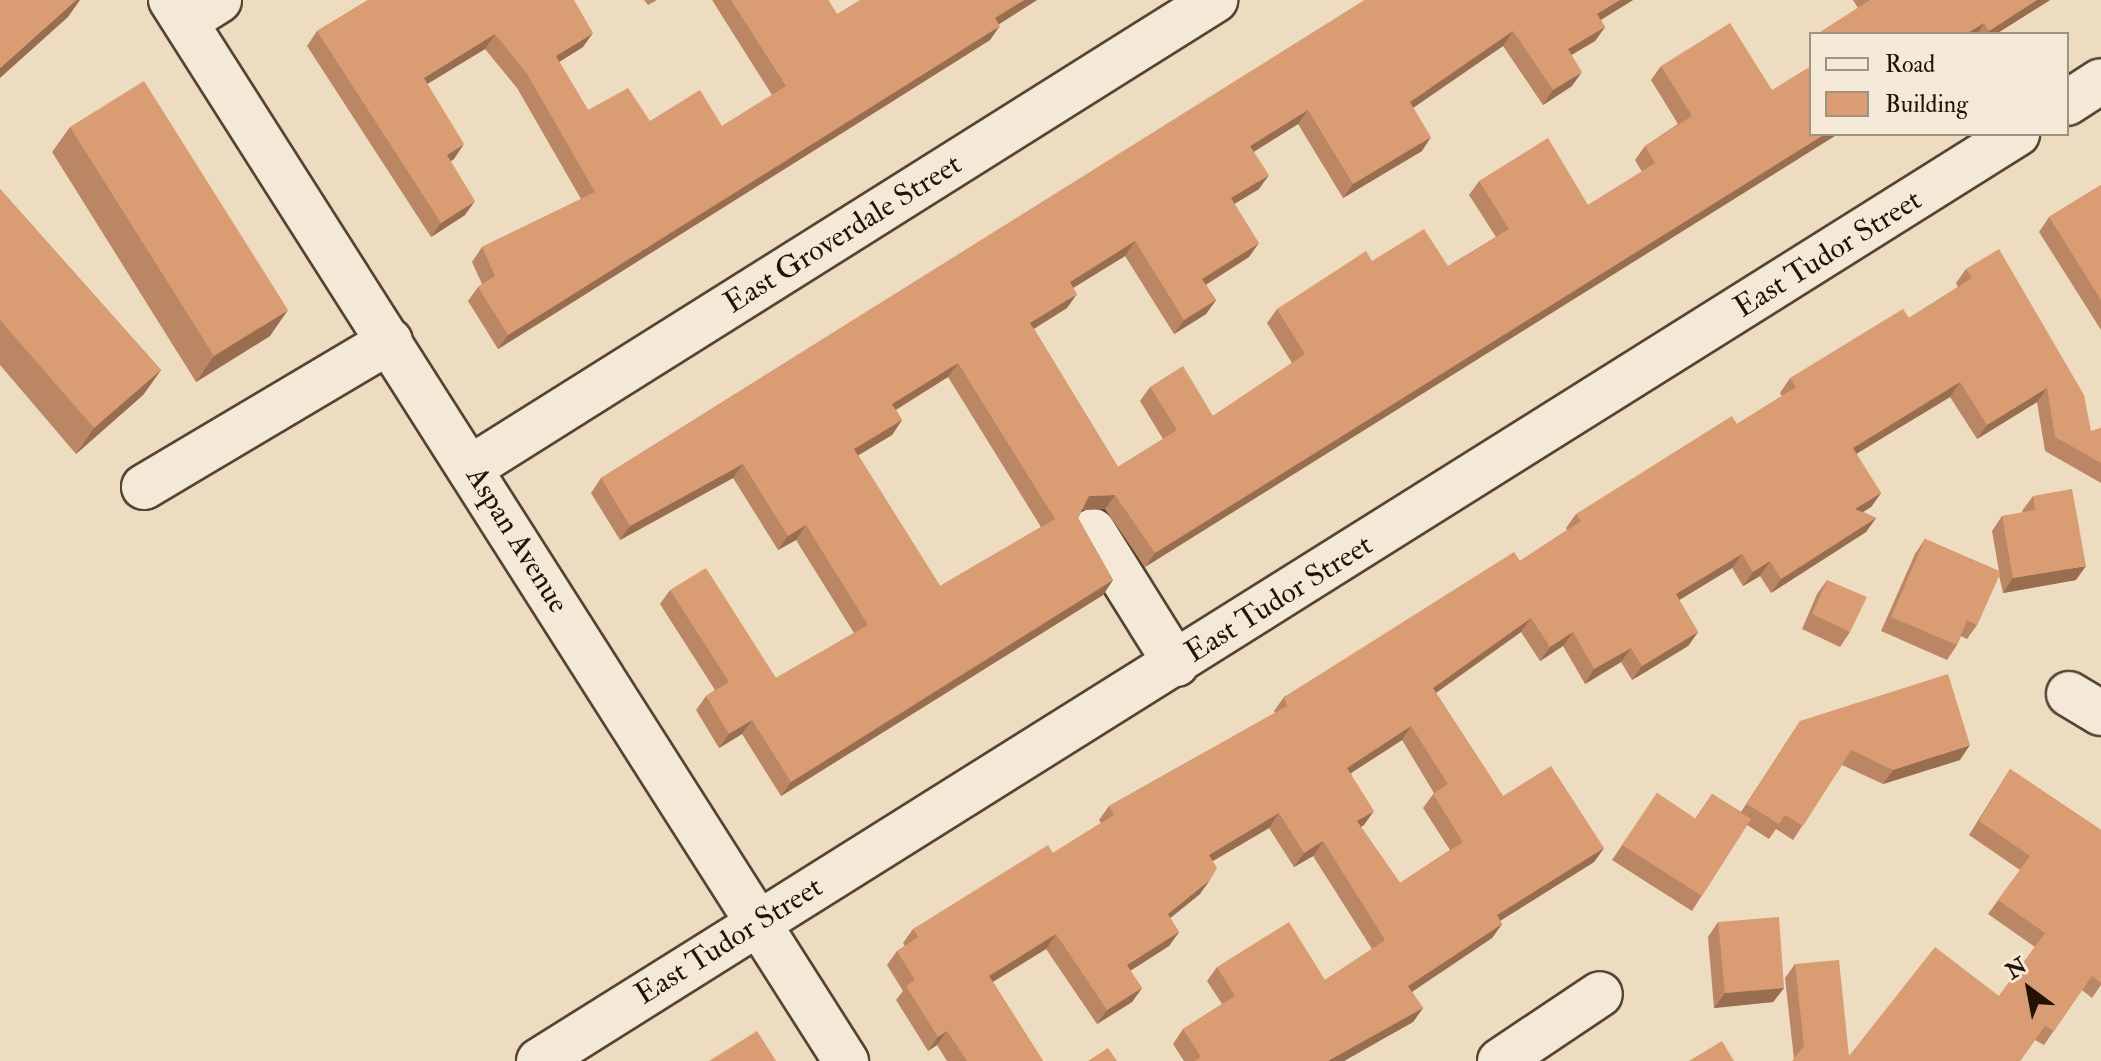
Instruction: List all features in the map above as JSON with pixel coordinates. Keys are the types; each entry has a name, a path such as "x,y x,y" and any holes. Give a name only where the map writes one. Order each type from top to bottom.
{"street":[{"name":"East Groverdale Street","path":"472,467 1215,0"},
{"name":"Aspan Avenue","path":"192,7 390,341 846,1061"},
{"path":"2069,102 2101,81"},
{"name":"East Tudor Street","path":"539,1061 757,921 1176,664 2014,136"},
{"path":"144,487 390,341"},
{"path":"1093,531 1176,664"},
{"path":"1500,1061 1600,994"}],"building":[{"path":"0,0 76,0 0,68"},
{"path":"368,0 574,0 593,33 556,56 588,110 628,88 650,121 700,90 722,126 786,86 731,0 828,0 837,14 860,0 1024,0 995,18 1000,26 508,335 478,287 495,276 482,247 595,192 527,74 495,34 424,78 464,144 447,155 475,201 441,223 317,31"},
{"path":"1365,0 1620,0 1597,14 1605,27 1568,49 1582,72 1553,90 1513,31 1410,102 1431,137 1353,184 1308,110 1250,146 1269,175 1231,198 1259,243 1202,279 1216,300 1184,320 1135,241 1070,282 1077,294 1030,323 1118,467 1177,430 1150,387 1183,366 1213,416 1305,354 1277,309 1366,251 1372,261 1424,229 1448,266 1509,229 1479,181 1548,138 1588,205 1655,163 1645,146 1692,116 1661,66 1730,23 1772,90 1809,67 1809,136 1822,136 1155,553 1115,495 1089,496 1078,518 1113,580 791,782 752,720 729,734 706,696 729,682 670,590 706,568 776,678 868,625 806,525 788,536 743,464 630,526 601,478","holes":["958,363 1055,519 940,586 854,449 902,420 892,404"]},
{"path":"1870,0 2037,0 1989,31 1984,23 1969,32 1822,31"},
{"path":"144,81 288,310 214,356 70,127"},
{"path":"2101,185 2101,300 2049,217"},
{"path":"0,189 161,370 94,428 0,320"},
{"path":"1999,249 2084,395 2091,431 2101,428 2101,463 2055,437 2047,388 1987,425 1960,382 1853,448 1881,493 1855,509 1876,518 1781,579 1770,561 1753,572 1742,554 1676,594 1698,632 1642,666 1631,648 1594,669 1573,632 1550,647 1531,618 1433,688 1503,796 1551,766 1604,848 1497,915 1502,924 1408,986 1423,1008 1328,1061 1195,1061 1201,1057 1183,1029 1235,996 1217,967 1289,922 1325,980 1385,940 1323,841 1304,853 1279,813 1209,855 1217,868 1210,880 1168,914 1179,932 1127,965 1142,988 1107,1010 1056,934 989,976 1043,1061 967,1061 947,1031 938,1037 906,986 915,980 897,951 918,937 913,929 1048,845 1053,853 1114,815 1109,806 1287,706 1284,697 1514,552 1520,561 1581,521 1576,514 1732,416 1737,424 1796,387 1790,378 1903,309 1909,318 1972,278 1966,269","holes":["1411,726 1448,784 1433,794 1463,842 1400,883 1357,821 1374,811 1347,768"]},
{"path":"2072,489 2086,566 2013,578 2002,516 2035,510 2033,496"},
{"path":"1925,539 2001,572 1977,625 1967,620 1957,645 1891,617"},
{"path":"1827,580 1867,597 1850,632 1812,614"},
{"path":"1948,674 1970,745 1893,770 1851,750 1803,826 1785,815 1779,824 1747,804 1800,721"},
{"path":"2010,769 2101,830 2101,983 2092,976 2054,1031 2045,1026 2020,1061 1792,1061 1804,1046 1795,964 1839,960 1849,1056 1935,947 1999,996 2045,933 1998,900 2030,856 1979,821"},
{"path":"1657,793 1696,819 1712,794 1751,819 1702,896 1622,845"},
{"path":"1779,917 1784,988 1725,993 1718,922"},
{"path":"757,1031 776,1061 709,1061"},
{"path":"1722,1041 1734,1061 1689,1061"},
{"path":"1108,1048 1117,1061 1088,1061"}]}
